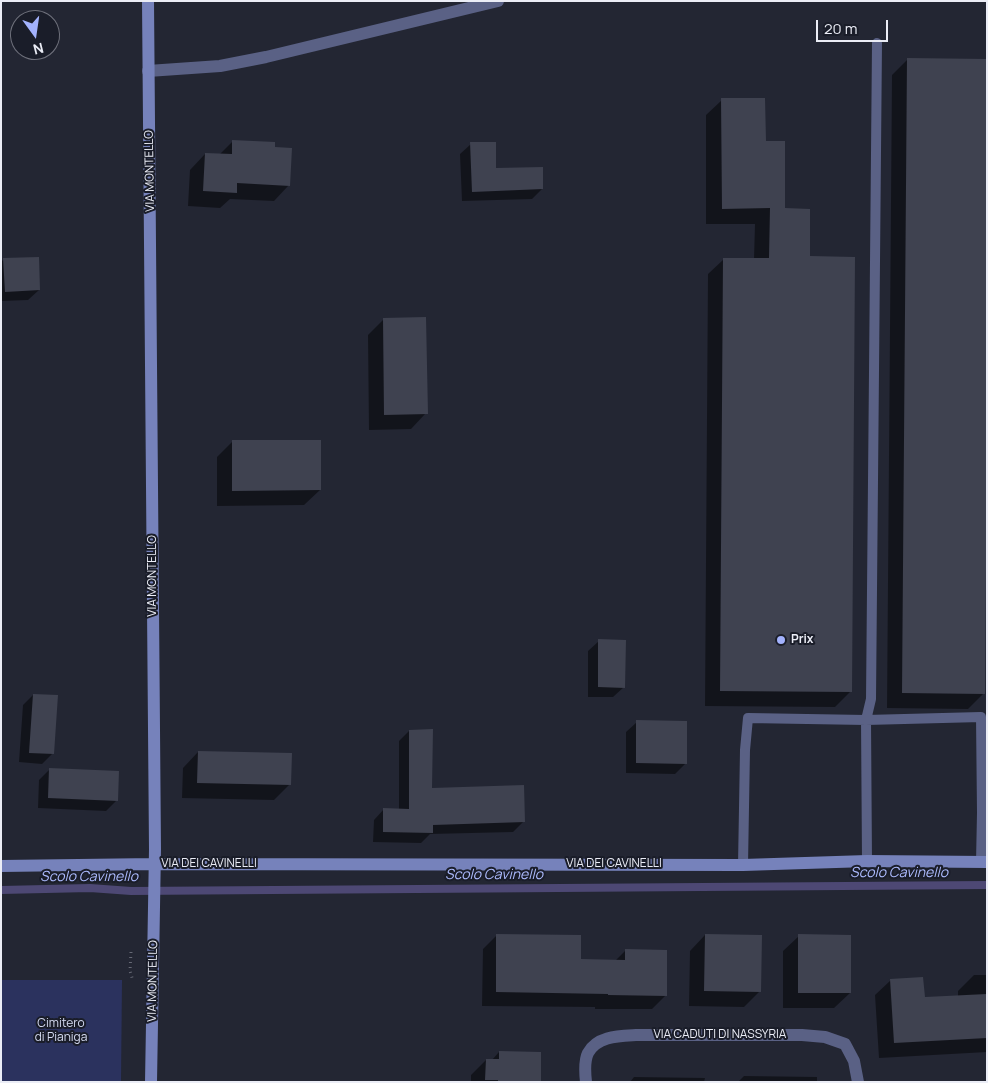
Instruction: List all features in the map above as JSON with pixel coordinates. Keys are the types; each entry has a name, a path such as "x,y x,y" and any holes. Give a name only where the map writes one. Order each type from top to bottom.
{"street":[{"name":"VIA MONTELLO","path":"148,1 155,864 151,1082"},
{"path":"148,71 220,66 498,1"},
{"name":"VIA DEI CAVINELLI","path":"1,866 155,864 743,865 984,862"},
{"name":"VIA CADUTI DI NASSYRIA","path":"586,1082 585,1068 588,1054 598,1042 616,1036 636,1035 802,1035 825,1037 845,1044 854,1061 858,1082"}],"lane":[{"path":"867,862 866,720 871,699 877,43"},
{"path":"743,865 745,759 748,718 866,720 981,717 984,862"}],"green space":[{"name":"Cimitero di Pianiga","path":"1,980 122,980 121,1082 1,1082"}],"building":[{"path":"907,58 987,59 985,694 902,693"},
{"path":"721,98 765,98 766,141 785,141 785,208 810,209 810,256 855,257 852,692 720,691 723,258 769,258 770,208 722,209"},
{"path":"232,140 275,142 275,147 292,148 290,186 237,183 237,193 203,191 205,153 232,154"},
{"path":"470,142 496,142 496,168 543,167 543,189 472,192"},
{"path":"39,257 40,290 5,292 3,258"},
{"path":"426,317 428,414 384,415 383,318"},
{"path":"232,440 321,440 321,490 232,491"},
{"path":"598,639 626,640 625,688 598,687"},
{"path":"33,694 58,695 54,754 29,753"},
{"path":"636,720 687,721 687,764 636,763"},
{"path":"433,729 432,788 524,785 525,822 433,825 433,833 383,832 383,808 409,809 409,730"},
{"path":"198,751 292,753 291,785 197,783"},
{"path":"49,768 119,771 118,801 48,798"},
{"path":"496,934 581,935 581,959 625,960 625,949 667,950 667,996 496,992"},
{"path":"705,934 762,935 761,992 704,991"},
{"path":"798,934 851,935 851,993 798,993"},
{"path":"923,977 925,997 987,994 987,1038 894,1043 890,979"},
{"path":"499,1051 541,1052 541,1082 498,1082 498,1080 485,1080 486,1059 499,1059"}],"waterway":[{"name":"Scolo Cavinello","path":"1,890 90,888 131,891 987,885"}],"place":[{"name":"Prix","path":"781,640"}]}
